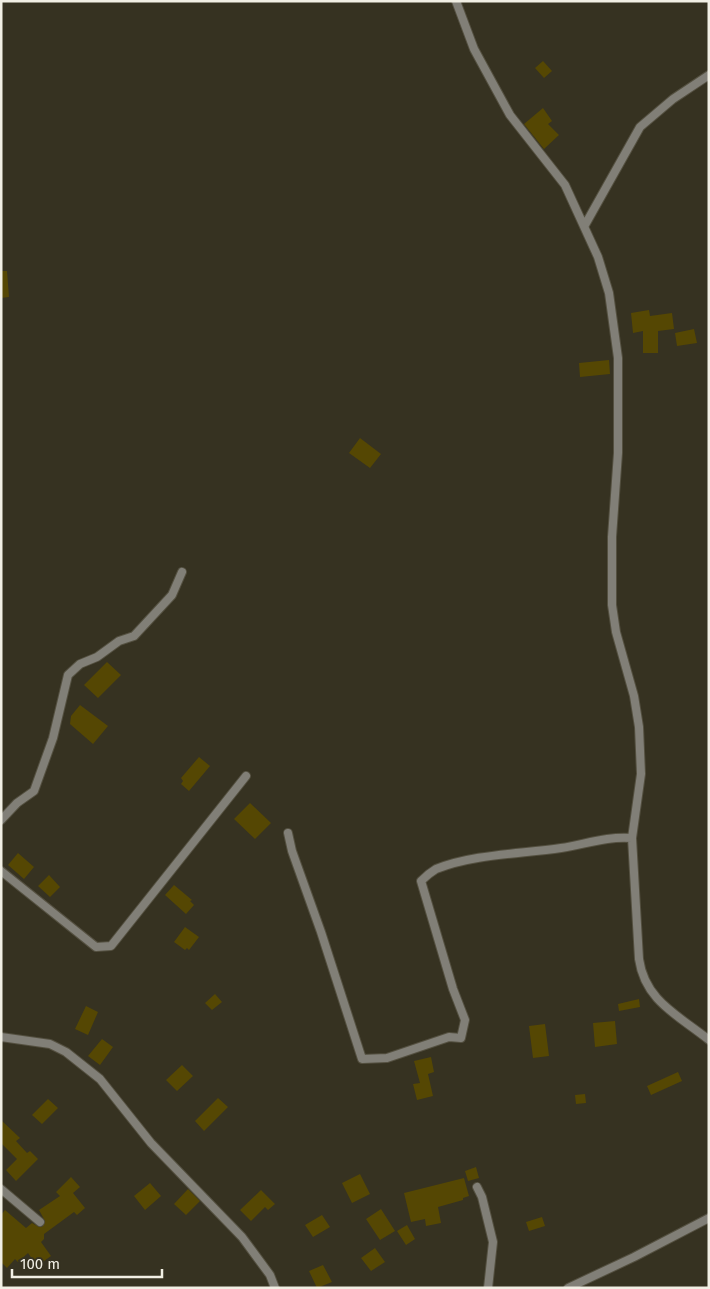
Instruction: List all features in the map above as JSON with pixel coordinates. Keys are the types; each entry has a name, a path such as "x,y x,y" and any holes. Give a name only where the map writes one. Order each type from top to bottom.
{"street":[{"path":"456,1 474,49 510,115 565,185 585,224 598,257 608,293 618,358 618,453 612,537 612,604 616,632 634,696 639,727 641,774 632,838 641,974 654,995 673,1013 709,1040"},
{"path":"585,224 640,127 673,99 709,75"},
{"path":"1,820 17,803 34,791 54,738 68,675 80,664 97,656 119,641 134,636 158,613 172,594 182,572"},
{"path":"1,871 96,947 111,946 246,776"},
{"path":"288,833 292,851 322,932 362,1059 387,1058 449,1036 461,1038 465,1020 453,989 420,880 435,870 468,861 572,846 597,839 632,838"},
{"path":"1,1037 50,1044 66,1052 100,1079 151,1143 242,1237 270,1275 275,1288"},
{"path":"477,1187 482,1197 493,1242 488,1288"},
{"path":"1,1188 40,1222"},
{"path":"568,1288 634,1257 709,1218"}],"building":[{"path":"543,61 552,71 544,78 535,68"},
{"path":"543,108 552,121 548,124 559,135 544,149 524,124"},
{"path":"1,271 7,271 9,297 1,298"},
{"path":"649,310 650,316 672,313 674,329 658,331 658,353 643,353 643,331 633,333 631,313"},
{"path":"694,329 697,343 677,346 675,333"},
{"path":"609,360 610,374 580,377 579,363"},
{"path":"360,438 381,454 370,468 349,453"},
{"path":"107,662 121,675 98,698 84,685"},
{"path":"80,705 108,726 93,744 70,724 71,716"},
{"path":"199,757 210,766 189,791 181,784 183,781 181,778"},
{"path":"250,803 271,823 255,839 234,819"},
{"path":"18,853 34,867 24,879 8,865"},
{"path":"49,875 60,887 50,897 38,886"},
{"path":"174,885 192,900 190,901 194,905 186,914 165,895"},
{"path":"185,927 199,937 189,950 187,948 185,950 174,942"},
{"path":"215,994 222,1002 212,1010 205,1003"},
{"path":"639,999 640,1007 619,1011 618,1004"},
{"path":"86,1006 98,1012 88,1035 75,1029"},
{"path":"615,1021 617,1044 595,1047 593,1023"},
{"path":"545,1024 549,1056 533,1058 529,1026"},
{"path":"102,1039 113,1047 100,1065 88,1056"},
{"path":"431,1057 434,1072 428,1074 433,1096 417,1100 413,1084 420,1083 414,1061"},
{"path":"182,1065 193,1076 177,1091 166,1080"},
{"path":"678,1072 682,1081 651,1095 647,1086"},
{"path":"585,1094 586,1103 576,1104 575,1095"},
{"path":"218,1098 228,1107 204,1131 195,1121"},
{"path":"48,1099 58,1108 42,1124 32,1115"},
{"path":"1,1120 20,1138 16,1141 27,1153 30,1151 38,1159 16,1181 6,1170 17,1159 1,1143"},
{"path":"476,1167 479,1178 468,1181 465,1171"},
{"path":"360,1174 370,1194 352,1203 342,1183"},
{"path":"71,1177 80,1187 73,1193 85,1208 77,1215 74,1212 44,1234 44,1239 41,1242 51,1256 37,1266 28,1253 18,1262 15,1259 7,1268 1,1262 1,1215 5,1210 26,1228 32,1223 42,1227 45,1221 39,1210 60,1196 56,1192"},
{"path":"464,1178 469,1196 463,1198 463,1200 438,1207 441,1223 426,1226 425,1219 411,1222 404,1193"},
{"path":"150,1183 161,1196 145,1210 134,1196"},
{"path":"188,1189 200,1201 186,1215 174,1204"},
{"path":"261,1190 275,1204 268,1210 265,1207 251,1221 240,1210"},
{"path":"381,1209 395,1231 380,1240 366,1219"},
{"path":"322,1215 330,1227 313,1237 305,1225"},
{"path":"542,1217 545,1226 529,1231 526,1222"},
{"path":"407,1225 415,1239 406,1245 397,1231"},
{"path":"375,1248 385,1262 371,1271 361,1258"},
{"path":"323,1265 332,1282 317,1288 309,1271"}]}
